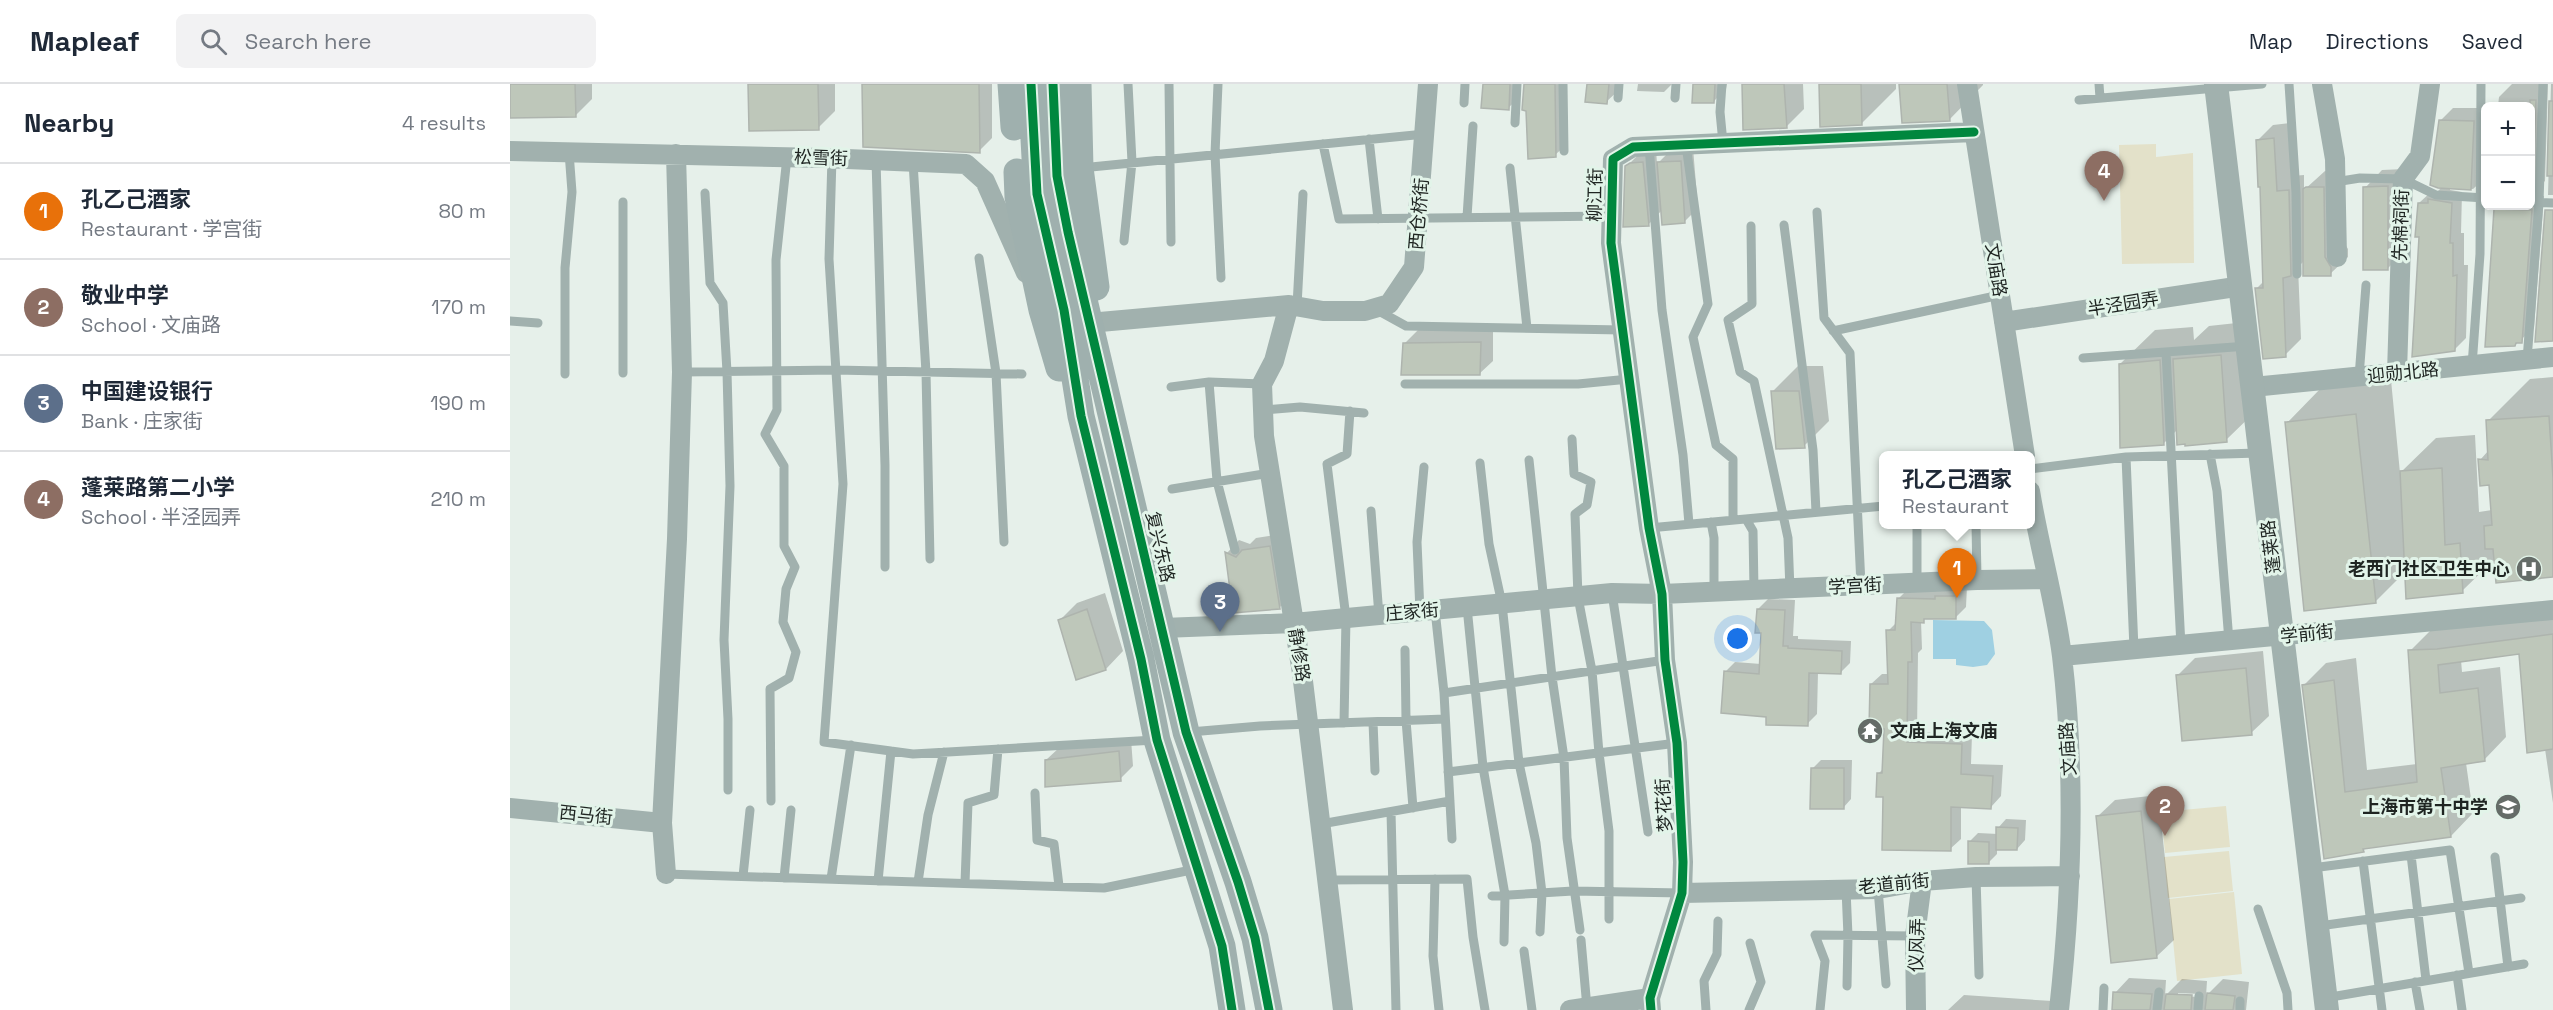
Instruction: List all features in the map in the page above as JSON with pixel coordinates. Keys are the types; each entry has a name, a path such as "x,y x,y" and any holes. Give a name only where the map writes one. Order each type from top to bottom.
{"main road":[{"path":"1011,84 1018,196 1042,310 1057,364 1081,416"},
{"path":"1031,84 1037,194 1064,310 1081,416 1141,659 1157,740 1221,946 1232,1010"},
{"name":"复兴东路","path":"1053,84 1057,176 1068,232 1186,732 1255,938 1269,1010"},
{"name":"复兴东路","path":"1078,84 1080,168 1110,407"}],"street":[{"name":"西仓桥街","path":"1374,309 1389,304 1414,267 1428,84"},
{"name":"文庙路","path":"1967,84 2024,451"},
{"path":"2322,84 2335,159 2337,257"},
{"name":"先棉祠街","path":"2397,373 2403,179 2420,156 2430,84"},
{"name":"蓬莱路","path":"2217,87 2326,1004"},
{"name":"柳江街","path":"1662,594 1649,528 1611,243 1612,159 1633,147 1974,132"},
{"name":"松雪街","path":"510,151 832,158 966,164 985,181 1042,310"},
{"path":"666,874 662,823 677,539 682,372 676,154"},
{"name":"半泾园弄","path":"2004,322 2242,286"},
{"path":"1100,322 1293,306 1323,310 1365,311 1374,309"},
{"name":"静修路","path":"1293,306 1274,362 1263,384 1264,436 1309,724 1343,1010"},
{"name":"迎勋北路","path":"2253,387 2553,357"},
{"name":"文庙路","path":"2035,517 2062,656 2071,789 2070,876 2059,1010"},
{"name":"学宫街","path":"1662,594 2048,579"},
{"name":"庄家街","path":"1163,628 1294,624 1612,594 1662,594"},
{"name":"梦花街","path":"1650,1004 1682,893 1683,862 1677,743 1665,660 1662,594"},
{"name":"学前街","path":"2062,656 2553,610"},
{"name":"西马街","path":"510,808 662,823"},
{"name":"老道前街","path":"1682,893 1878,890 1922,881 1976,877 2070,876"},
{"name":"仪风弄","path":"1916,1010 1916,936 1922,881"},
{"path":"1585,1009 1650,1004"}],"lane":[{"path":"1124,241 1132,162 1128,84"},
{"path":"1169,84 1171,242"},
{"path":"1218,84 1215,153 1221,278"},
{"path":"1464,103 1465,84"},
{"path":"1515,123 1517,84"},
{"path":"1563,84 1564,152"},
{"path":"1618,98 1619,84"},
{"path":"1675,98 1676,84"},
{"path":"1722,84 1720,112 1723,143"},
{"path":"2099,84 2100,98"},
{"path":"2136,84 2136,95"},
{"path":"2079,100 2136,95 2177,88 2261,84"},
{"path":"2289,84 2296,193 2297,274"},
{"path":"2481,84 2482,156"},
{"path":"2543,84 2535,202 2553,203"},
{"path":"2548,84 2553,84"},
{"path":"1467,217 1473,126"},
{"path":"1080,168 1425,134"},
{"path":"1369,139 1378,219"},
{"path":"1323,144 1339,219 1611,216"},
{"path":"1686,145 1708,304 1693,337 1716,446 1732,459 1733,520"},
{"path":"1649,146 1662,310 1683,455 1689,524"},
{"path":"565,374 565,268 572,192 569,152"},
{"path":"771,801 770,689 789,678 796,652 783,622 786,589 795,567 784,546 784,466 765,434 777,410 776,260 787,157"},
{"path":"832,158 829,259 843,484 824,742 913,754 1157,740"},
{"path":"876,160 880,371 885,465 885,567"},
{"path":"913,162 926,372 930,559"},
{"path":"1510,168 1527,328"},
{"path":"2335,182 2360,178 2403,179 2436,195 2481,198"},
{"path":"705,194 711,283 723,303 727,372 730,486 724,640 729,790"},
{"path":"1293,306 1303,194"},
{"path":"623,202 623,373"},
{"path":"2472,366 2482,210"},
{"path":"2527,360 2535,210"},
{"path":"1817,212 1824,318 1850,353 1862,585"},
{"path":"1751,225 1752,304 1728,320 1740,372 1754,381 1781,516 1788,538 1790,590"},
{"path":"1784,225 1813,450 1816,512"},
{"path":"979,258 996,373 1004,542"},
{"path":"2360,377 2366,285"},
{"path":"1833,331 2000,295"},
{"path":"1374,309 1406,326 1623,330"},
{"path":"510,321 538,323"},
{"path":"2082,358 2248,346"},
{"path":"2166,352 2181,646"},
{"path":"682,372 836,370 1022,374"},
{"path":"1405,384 1578,384 1629,379"},
{"path":"1209,382 1217,482 1235,550"},
{"path":"1171,387 1209,382 1263,384"},
{"path":"1263,410 1300,407 1364,413"},
{"path":"1344,723 1346,618 1327,464 1347,453 1350,411"},
{"path":"1572,439 1574,474 1591,482 1587,505 1575,514 1578,597 1592,671 1609,831 1609,919"},
{"path":"2035,468 2126,457 2260,453"},
{"path":"2210,454 2217,491 2229,641"},
{"path":"2126,457 2134,650"},
{"path":"1529,460 1552,677 1564,758 1567,838 1581,935 1585,1009"},
{"path":"1480,463 1489,544 1502,604 1519,763 1536,843 1542,893 1540,932"},
{"path":"1424,467 1417,542 1444,693 1452,839"},
{"path":"1172,489 1270,473"},
{"path":"1649,528 1879,506"},
{"path":"1371,511 1379,616"},
{"path":"1746,519 1753,531 1754,590"},
{"path":"1711,522 1714,538 1714,592"},
{"path":"1917,529 1917,583"},
{"path":"1976,529 1977,580"},
{"path":"1612,594 1648,832"},
{"path":"1467,607 1483,767 1505,895 1504,942"},
{"path":"1405,650 1406,720 1413,808"},
{"path":"1444,693 1665,660"},
{"path":"1186,732 1309,724 1445,719"},
{"path":"1374,722 1375,771"},
{"path":"1448,772 1677,743"},
{"path":"831,879 850,745"},
{"path":"965,884 968,803 994,795 998,749"},
{"path":"878,881 891,751"},
{"path":"918,882 928,815 944,752"},
{"path":"1035,793 1037,840 1054,844 1059,886"},
{"path":"1321,824 1450,801"},
{"path":"743,876 750,810"},
{"path":"784,878 791,810"},
{"path":"1391,812 1396,1010"},
{"path":"2310,869 2450,850 2469,973"},
{"path":"2411,855 2426,981"},
{"path":"2495,857 2508,967"},
{"path":"2363,861 2382,1010"},
{"path":"666,874 1104,888 1196,869"},
{"path":"1976,877 1979,975"},
{"path":"1435,879 1433,956 1439,1010"},
{"path":"1327,880 1467,879 1473,937 1485,1010"},
{"path":"1846,889 1847,986"},
{"path":"1878,890 1887,984"},
{"path":"1492,896 1574,891 1682,893"},
{"path":"2317,926 2521,898"},
{"path":"2258,909 2287,993 2288,1010"},
{"path":"1706,1010 1704,981 1717,954 1718,921"},
{"path":"1820,1010 1825,961 1815,935 1916,936"},
{"path":"1749,1010 1761,982 1750,943"},
{"path":"1524,951 1532,1010"},
{"path":"2326,1004 2379,988 2524,964"},
{"path":"2457,975 2462,1010"},
{"path":"2415,982 2420,1010"},
{"path":"2103,1010 2104,988"},
{"path":"2157,1010 2159,992"},
{"path":"2198,1010 2199,996"}],"shaded area":[{"path":"2156,144 2156,157 2193,153 2194,263 2122,264 2119,145"},
{"path":"2226,806 2230,847 2165,853 2161,812"},
{"path":"2229,851 2233,891 2168,898 2164,857"},
{"path":"2234,892 2242,974 2177,981 2169,899"}],"water":[{"path":"1933,620 1984,621 1992,630 1995,654 1987,665 1973,667 1956,665 1956,659 1933,659"}],"building":[{"path":"510,84 575,84 576,117 510,118"},
{"path":"748,84 818,84 819,130 749,131"},
{"path":"862,84 979,84 980,153 863,147"},
{"path":"1483,84 1510,84 1509,110 1481,108"},
{"path":"1524,84 1555,84 1556,157 1528,159 1526,111 1522,110"},
{"path":"1587,84 1609,84 1607,104 1585,102"},
{"path":"1693,84 1715,84 1714,103 1692,103"},
{"path":"1742,84 1784,84 1787,128 1743,130"},
{"path":"1819,84 1861,84 1862,125 1820,127"},
{"path":"1899,84 1947,84 1950,121 1902,123"},
{"path":"2530,100 2536,100 2535,125 2535,102 2530,102"},
{"path":"2549,101 2553,101 2553,176 2547,176"},
{"path":"2439,120 2474,121 2471,190 2438,188 2430,185"},
{"path":"2274,138 2277,191 2289,190 2291,276 2283,278 2286,357 2263,359 2255,288 2263,288 2256,140"},
{"path":"1681,161 1685,223 1662,225 1657,162"},
{"path":"1643,162 1649,226 1623,227 1625,166 1630,163"},
{"path":"2388,186 2388,270 2363,270 2363,187"},
{"path":"2324,187 2325,257 2331,267 2331,276 2303,276 2303,189"},
{"path":"2428,199 2452,203 2450,243 2453,243 2453,276 2457,275 2455,351 2412,357 2419,237 2415,237 2418,203 2428,203"},
{"path":"2494,210 2532,210 2522,343 2516,343 2515,346 2485,347"},
{"path":"2545,210 2553,210 2553,341 2535,342"},
{"path":"1481,342 1480,375 1401,375 1403,343"},
{"path":"2221,355 2227,442 2177,445 2173,359"},
{"path":"2160,360 2164,445 2120,448 2119,364"},
{"path":"1771,391 1799,391 1805,448 1776,449"},
{"path":"2356,414 2376,603 2304,611 2285,422"},
{"path":"2549,416 2553,478 2553,577 2496,583 2493,549 2485,549 2484,526 2492,525 2489,485 2480,486 2478,459 2488,460 2486,420"},
{"path":"2442,468 2445,545 2460,543 2463,593 2406,599 2400,471"},
{"path":"1270,546 1280,609 1233,613 1225,552 1236,557 1242,550"},
{"path":"1935,596 1956,596 1956,619 1924,619 1924,623 1911,622 1912,662 1908,662 1907,742 1962,744 1961,774 1993,776 1991,809 1951,807 1951,851 1882,850 1883,797 1876,797 1877,773 1882,773 1884,729 1869,729 1870,684 1888,684 1886,630 1895,630 1897,598 1935,599"},
{"path":"1087,609 1106,670 1076,680 1058,620"},
{"path":"1757,609 1785,610 1783,646 1842,651 1841,674 1809,673 1808,726 1766,725 1766,717 1721,713 1724,671 1759,674 1761,633 1755,633"},
{"path":"2553,634 2553,749 2527,753 2519,654 2438,665 2440,693 2478,688 2485,761 2441,768 2451,837 2363,849 2364,852 2324,859 2302,685 2334,680 2345,792 2417,782 2408,650 2437,649"},
{"path":"2246,668 2252,735 2182,741 2176,675"},
{"path":"1119,751 1121,781 1045,787 1045,760"},
{"path":"1811,768 1844,768 1844,809 1810,809"},
{"path":"2141,811 2157,958 2111,963 2096,816"},
{"path":"1996,827 2018,828 2017,850 1996,850"},
{"path":"1968,841 1989,842 1989,864 1968,864"},
{"path":"2113,992 2152,994 2150,1010 2112,1010"},
{"path":"2207,993 2235,996 2233,1010 2205,1010"},
{"path":"2166,994 2192,995 2191,1010 2164,1010"}],"cycle path":[{"path":"1031,84 1037,194 1064,310 1081,416 1141,659 1157,740 1222,946 1232,1010"},
{"path":"1053,84 1057,176 1068,232 1186,732 1255,938 1269,1010"},
{"path":"1651,1010 1650,998 1682,893 1683,862 1677,743 1665,660 1662,594 1649,528 1611,243 1613,159 1633,147 1974,132"}],"place":[{"name":"蓬莱路第二小学","path":"2104,201"},
{"name":"老西门社区卫生中心","path":"2529,569"},
{"name":"孔乙己酒家","path":"1957,598"},
{"name":"中国建设银行","path":"1220,632"},
{"name":"文庙上海文庙","path":"1870,731"},
{"name":"上海市第十中学","path":"2508,807"},
{"name":"敬业中学","path":"2165,836"}]}
